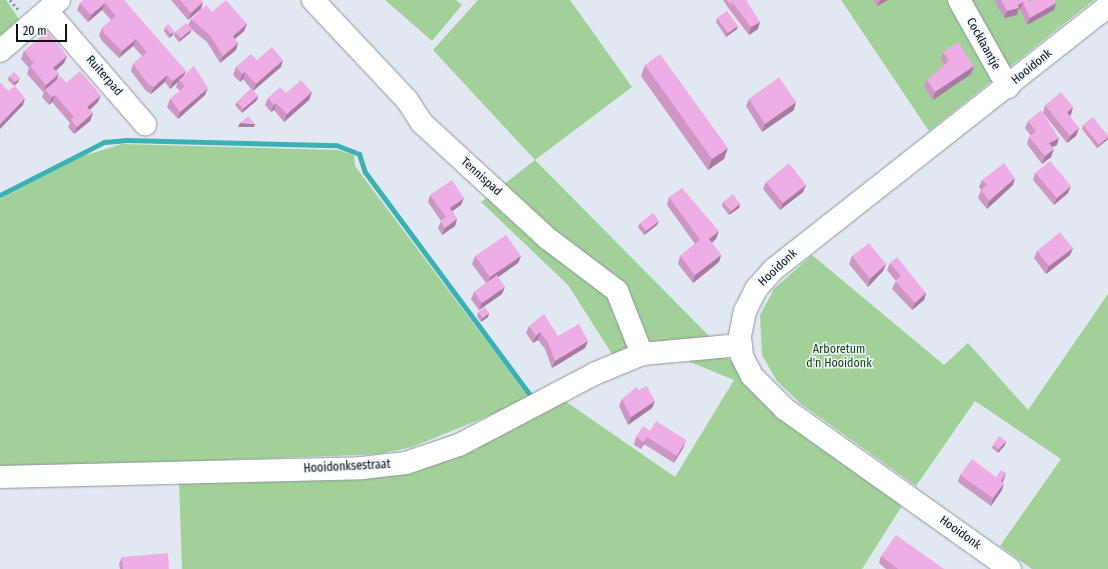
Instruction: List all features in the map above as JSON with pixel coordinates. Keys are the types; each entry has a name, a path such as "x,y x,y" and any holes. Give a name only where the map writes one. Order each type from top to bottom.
{"street":[{"name":"Tennispad","path":"313,0 407,100 422,123 548,238 617,291 642,354"},
{"name":"Cocklaantje","path":"959,0 1008,87"},
{"name":"Ruiterpad","path":"0,51 53,5 145,124"},
{"name":"Hooidonk","path":"1010,569 785,410 752,376 741,345 745,311 756,289 774,269 1008,87 1108,6"},
{"name":"Hooidonksestraat","path":"0,477 362,468 406,463 459,446 594,374 642,354 741,345"}],"green space":[{"path":"0,0 6,0 19,19 17,26 0,40"},
{"path":"385,0 456,0 462,5 432,41"},
{"path":"478,0 570,0 632,87 535,160 433,50"},
{"path":"841,0 1094,0 929,131"},
{"path":"122,144 338,150 354,155 355,166 530,399 412,447 379,454 0,469 0,199 83,156"},
{"path":"535,160 711,338 614,357 568,285 481,202"},
{"name":"Arboretum d'n Hooidonk","path":"812,255 944,365 968,343 1028,410 1108,294 1108,569 1032,569 1000,546 1061,459 975,401 916,486 801,404 777,381 762,355 760,315 774,289"},
{"path":"678,357 726,357 739,368 761,402 905,501 862,569 182,569 179,480 452,458 565,401 675,477 734,380"}],"building":[{"path":"83,0 124,0 186,71 173,81 167,75 154,87 148,84 133,64 147,52 136,39 122,51 104,33 102,28 116,16 105,3 91,15 80,3"},
{"path":"180,0 202,0 203,2 191,13"},
{"path":"226,0 247,24 233,36 238,43 223,56 210,35 191,19 206,5 212,12"},
{"path":"727,0 734,0 731,5"},
{"path":"734,0 746,0 760,22 751,27 732,2"},
{"path":"1001,0 1028,0 1029,2 1033,0 1055,0 1056,3 1030,18 1023,2 1018,5 1019,8 1007,11"},
{"path":"727,11 738,26 728,33 717,18"},
{"path":"186,23 192,29 181,38 175,32"},
{"path":"168,24 174,31 171,34 165,27"},
{"path":"47,31 67,56 53,68 59,74 46,85 30,66 34,63 24,51"},
{"path":"958,42 974,66 935,92 927,80 949,61 943,52"},
{"path":"272,47 283,60 256,84 245,72 242,74 236,67 251,54 257,60"},
{"path":"660,54 728,148 712,159 645,65"},
{"path":"194,66 208,88 180,112 170,99 185,86 179,80"},
{"path":"80,71 101,95 87,107 93,113 77,127 71,120 74,117 55,95 52,97 45,90 61,76 66,83"},
{"path":"14,72 20,78 15,82 9,76"},
{"path":"779,77 796,102 765,124 749,99"},
{"path":"301,80 312,92 287,114 276,103 274,105 268,98 280,87 286,93"},
{"path":"0,82 8,91 15,86 25,98 0,124"},
{"path":"252,89 258,96 243,109 237,102"},
{"path":"1061,92 1073,107 1067,112 1079,128 1070,136 1045,105"},
{"path":"1041,110 1059,138 1049,143 1054,149 1045,156 1029,137 1036,131 1028,121"},
{"path":"248,116 255,124 240,123"},
{"path":"1093,117 1108,136 1099,145 1083,125"},
{"path":"1050,161 1071,186 1057,198 1035,173"},
{"path":"789,163 806,185 783,203 766,182"},
{"path":"1004,163 1015,178 989,201 981,190 987,185 982,180"},
{"path":"452,180 464,198 450,208 457,219 445,228 440,221 446,217 430,195"},
{"path":"682,188 719,231 709,239 721,255 695,275 680,256 700,240 669,197"},
{"path":"733,194 740,204 731,211 723,202"},
{"path":"653,213 659,221 646,231 640,223"},
{"path":"1060,232 1073,248 1049,266 1037,251"},
{"path":"506,235 521,256 490,277 475,256"},
{"path":"869,243 886,264 870,279 852,256"},
{"path":"897,257 926,293 915,303 895,281 901,276 890,263"},
{"path":"497,275 505,287 482,303 474,292"},
{"path":"485,307 489,313 483,318 478,312"},
{"path":"544,314 558,336 579,324 588,341 555,361 548,342 540,332 536,336 529,326"},
{"path":"647,386 655,401 631,417 622,399 636,387 639,390"},
{"path":"656,421 686,440 677,456 647,437 644,442 636,437 643,426 650,431"},
{"path":"999,436 1006,441 999,449 993,445"},
{"path":"972,459 996,477 1001,470 1006,473 1001,481 1004,483 993,498 960,475"},
{"path":"896,535 944,569 898,569 881,556"},
{"path":"168,553 169,569 123,569 122,557"}],"waterway":[{"path":"0,195 104,142 125,140 336,145 359,154 365,172 531,396"}]}
